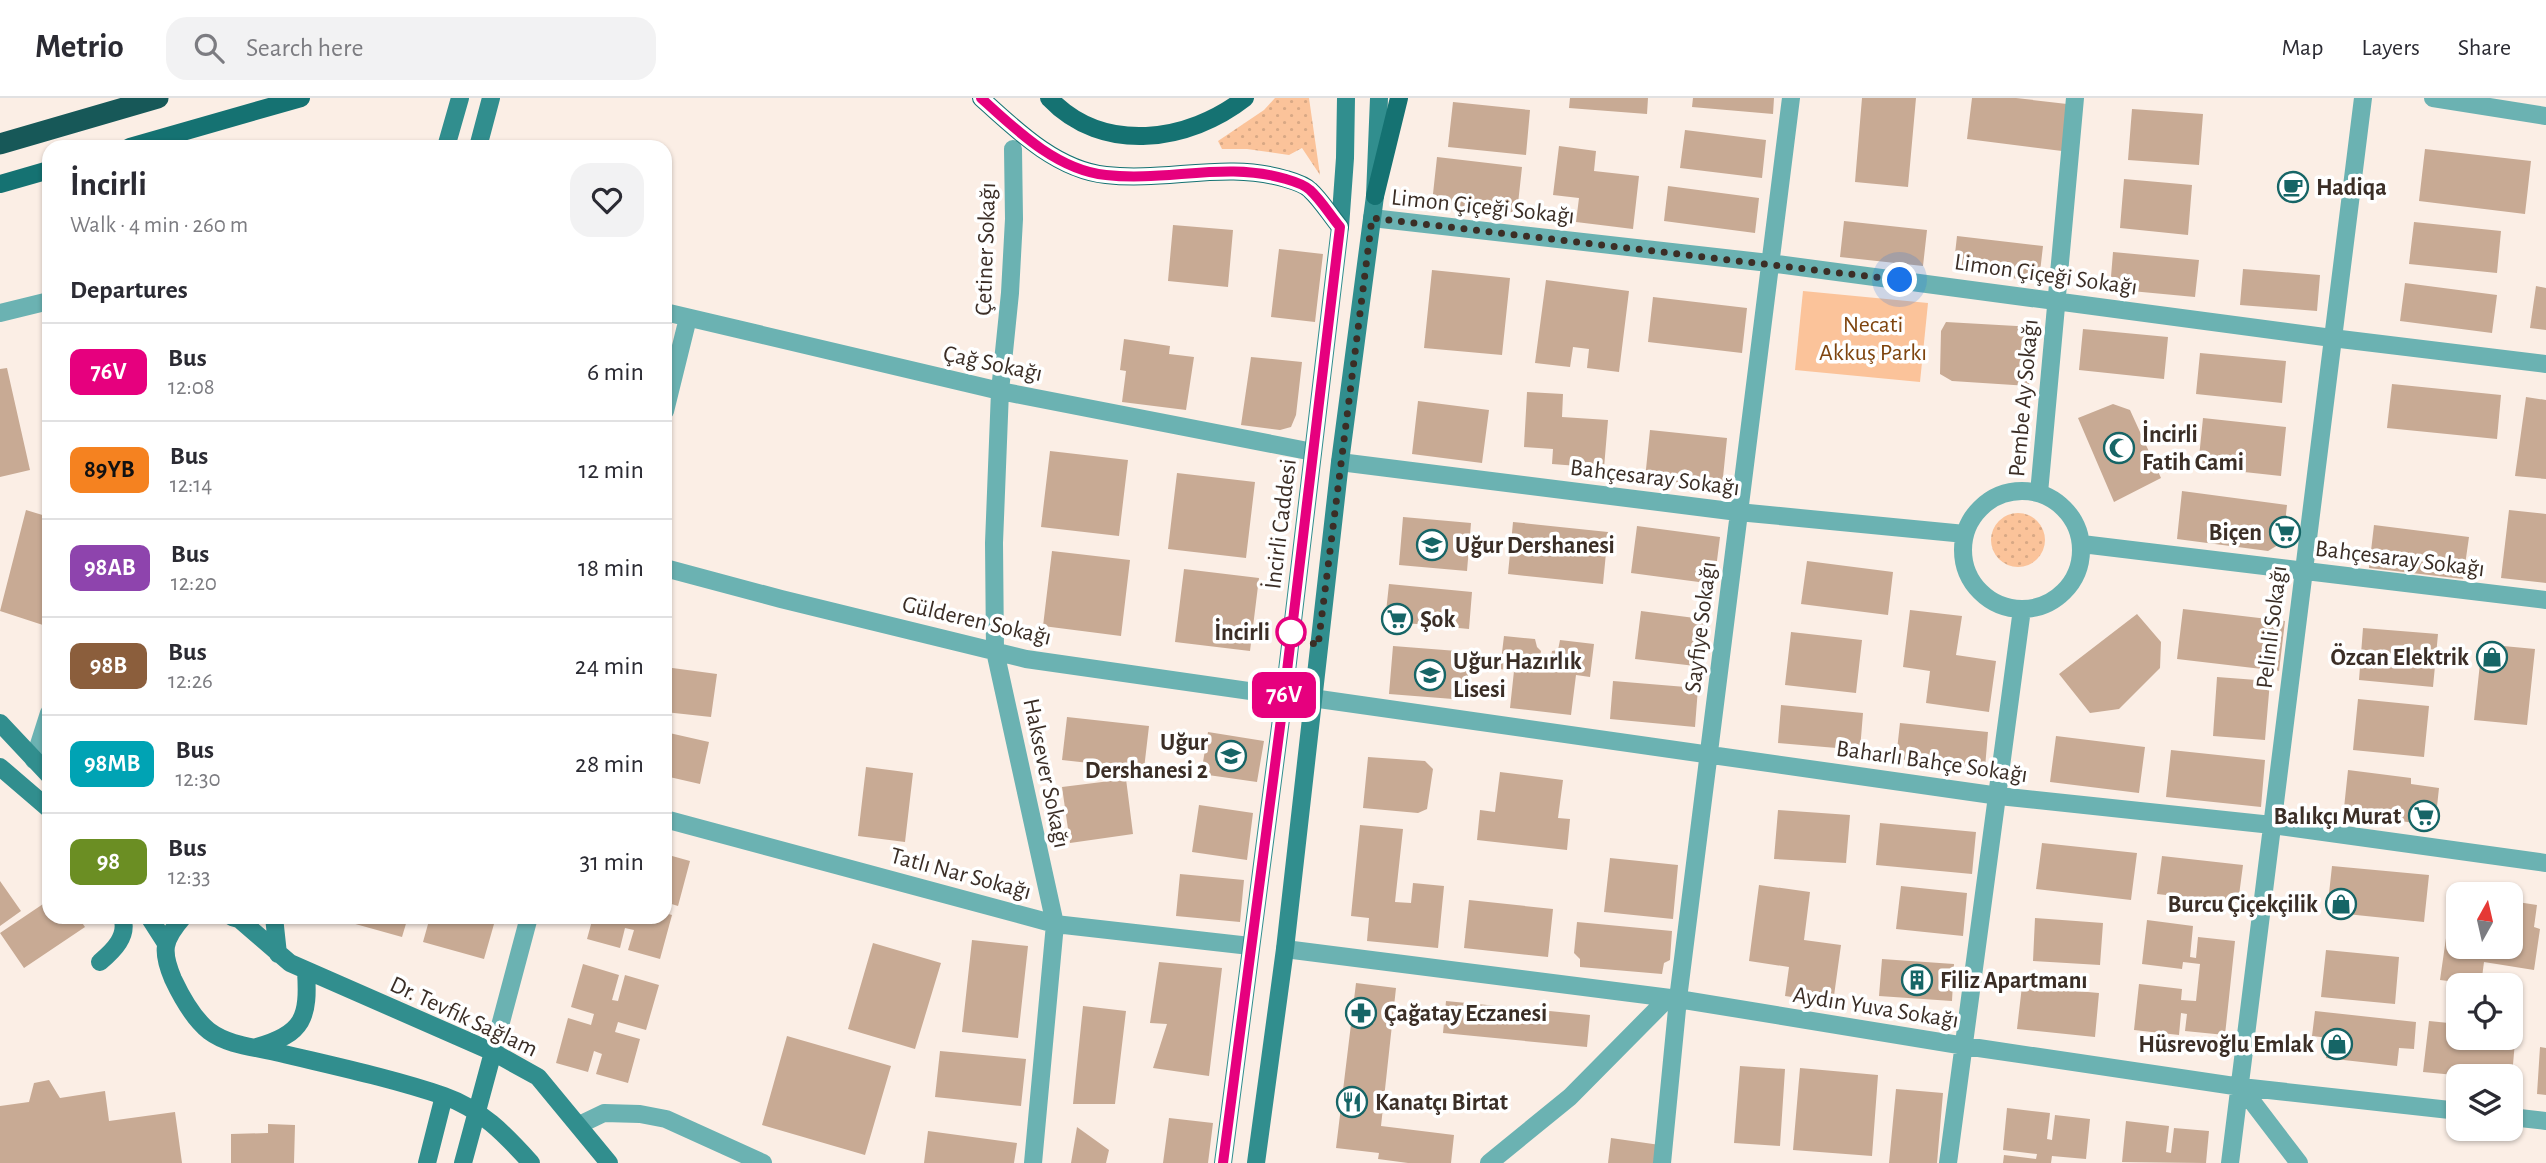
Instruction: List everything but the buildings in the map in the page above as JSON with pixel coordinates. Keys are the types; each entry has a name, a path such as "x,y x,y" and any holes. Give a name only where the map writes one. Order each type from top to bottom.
{"highway":[{"path":"0,144 158,98"}],"main road":[{"path":"154,140 301,98"},
{"path":"448,140 460,98"},
{"path":"480,140 491,98"},
{"path":"981,98 1016,130 1077,167 1105,175 1232,171 1266,173 1309,188 1340,227"},
{"path":"1049,98 1082,122 1136,136 1170,135 1200,125 1226,113 1245,98"},
{"name":"İncirli Caddesi","path":"1223,1163 1284,696 1340,227 1346,98"},
{"path":"1256,1163 1285,949 1340,462 1375,196 1379,98"},
{"path":"1375,196 1399,98"},
{"path":"0,184 42,172"},
{"path":"0,723 42,768"},
{"path":"0,767 42,804"},
{"path":"100,962 116,948 123,924"},
{"path":"153,924 165,942 165,953 177,988 208,1030 229,1042 444,1096 475,1110 502,1130 531,1163"},
{"path":"165,942 178,924"},
{"name":"Dr. Tevfik Sağlam","path":"243,924 278,954 306,971 493,1052 538,1077 609,1163"},
{"path":"275,924 278,954"},
{"path":"257,1047 286,1037 304,1017 308,999 306,971"},
{"path":"463,1163 475,1110 493,1052"},
{"path":"427,1163 444,1096"}],"street":[{"name":"Sayfiye Sokağı","path":"1662,1163 1673,998 1709,754 1791,98"},
{"name":"Pembe Ay Sokağı","path":"2039,493 2075,98"},
{"name":"Pelinli Sokağı","path":"2230,1163 2363,98"},
{"path":"2433,98 2546,116"},
{"name":"Çetiner Sokağı","path":"1000,391 1014,219 1013,149"},
{"name":"Limon Çiçeği Sokağı","path":"1372,218 1769,263 2546,364"},
{"path":"0,313 42,303"},
{"name":"Çağ Sokağı","path":"672,314 1000,391 1313,452"},
{"path":"672,383 688,318"},
{"name":"Haksever Sokağı","path":"1000,391 994,543 995,651 1055,924 1033,1163"},
{"name":"Bahçesaray Sokağı","path":"1340,462 1738,512 1965,534"},
{"path":"2008,492 2039,493 2056,500 2068,512 2077,527 2082,544 2080,564 2072,582 2059,597 2041,606 2022,609 2004,606 1975,586 1966,570 1963,552 1965,534 1980,507 1993,498 2008,492"},
{"name":"Bahçesaray Sokağı","path":"2082,544 2546,600"},
{"name":"Gülderen Sokağı","path":"672,570 1040,661 1284,696"},
{"path":"1948,1163 2022,609"},
{"name":"Baharlı Bahçe Sokağı","path":"1312,698 1999,796 2272,825 2546,863"},
{"path":"34,760 42,735"},
{"name":"Tatlı Nar Sokağı","path":"672,820 1055,924 1250,947"},
{"path":"493,1052 527,924"},
{"name":"Aydın Yuva Sokağı","path":"1285,949 1673,998 1965,1046 2241,1087 2446,1110"},
{"path":"1489,1163 1570,1097 1673,998"},
{"path":"2241,1087 2299,1163"},
{"path":"579,1125 604,1113 640,1114 666,1119 763,1163"},
{"path":"2523,1118 2546,1121"}],"green space":[{"path":"1275,98 1309,98 1320,175 1302,148 1289,155 1247,149 1222,149 1218,141 1264,110"},
{"name":"Necati Akkuş Parkı","path":"1803,291 1928,303 1920,382 1795,370"},
{"path":"2018,513 2037,521 2045,540 2037,559 2018,567 1999,559 1991,540 1999,521"}],"bus line":[{"name":"76V","path":"981,98 1016,130 1077,167 1105,175 1146,176 1232,171 1266,173 1309,188 1340,227 1284,696 1223,1163"}],"place":[{"name":"Hadiqa","path":"2293,187"},
{"name":"İncirli Fatih Cami","path":"2119,448"},
{"name":"Biçen","path":"2285,532"},
{"name":"Uğur Dershanesi","path":"1432,545"},
{"name":"Şok","path":"1397,619"},
{"name":"İncirli","path":"1291,632"},
{"name":"Özcan Elektrik","path":"2492,657"},
{"name":"Uğur Hazırlık Lisesi","path":"1430,675"},
{"name":"Uğur Dershanesi 2","path":"1231,756"},
{"name":"Balıkçı Murat","path":"2424,816"},
{"name":"Burcu Çiçekçilik","path":"2341,904"},
{"name":"Filiz Apartmanı","path":"1917,980"},
{"name":"Çağatay Eczanesi","path":"1361,1013"},
{"name":"Hüsrevoğlu Emlak","path":"2337,1044"},
{"name":"Kanatçı Birtat","path":"1352,1102"}],"route":[{"path":"1291,632 1318,646 1372,218 1900,280"}]}
